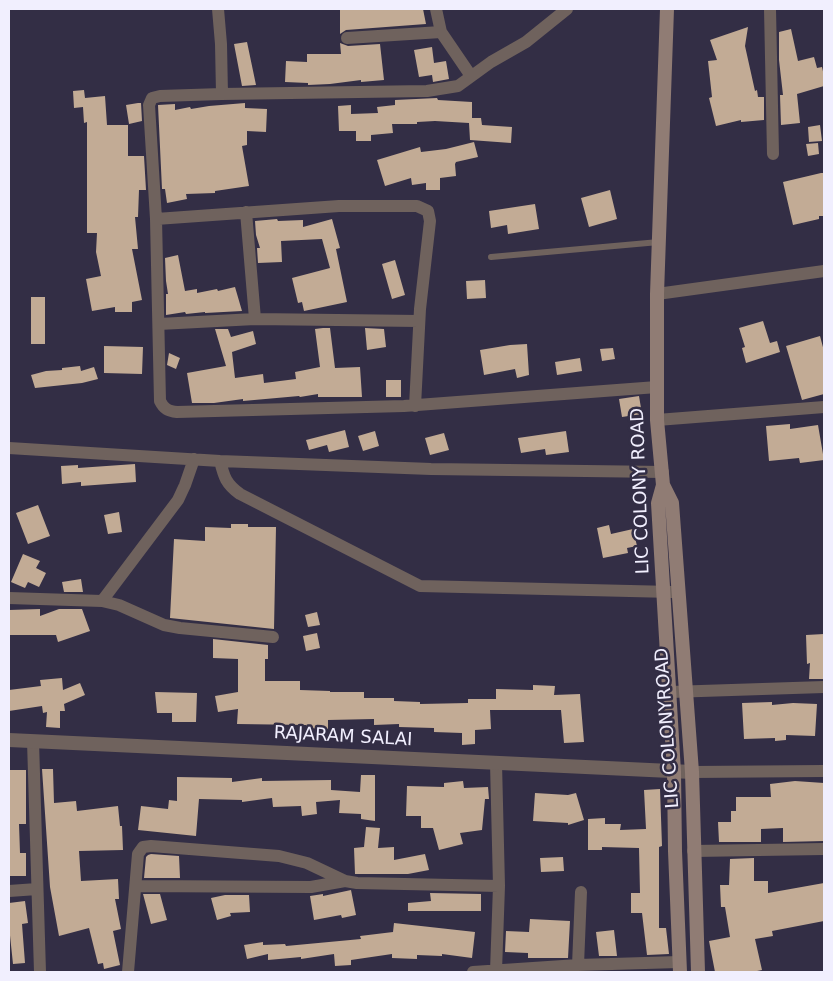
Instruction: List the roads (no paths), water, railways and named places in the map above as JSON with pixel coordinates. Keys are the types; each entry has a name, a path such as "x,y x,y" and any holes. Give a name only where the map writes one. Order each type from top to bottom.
{"main road":[{"name":"LIC COLONY ROAD","path":"667,9 657,294 657,420 663,478 658,503 674,772 680,967"},
{"name":"LIC COLONYROAD","path":"663,478 672,503 692,772 698,972"}],"street":[{"path":"218,9 222,94"},
{"path":"436,9 441,32 471,76"},
{"path":"567,9 526,42 491,62 458,86 427,91 222,94 160,96 152,98 149,104 156,219 160,401 168,411 177,412 415,406 657,387"},
{"path":"770,9 773,154"},
{"path":"347,38 441,32"},
{"path":"156,219 339,206 417,206 428,211 430,220 420,320 415,406"},
{"path":"246,212 255,319"},
{"path":"657,294 824,271"},
{"path":"159,324 255,319 420,320"},
{"path":"657,420 824,407"},
{"path":"9,448 220,461 663,478"},
{"path":"102,601 178,500 194,459"},
{"path":"220,461 224,477 230,487 240,494 420,586 678,592"},
{"path":"9,598 102,601 119,605 164,625 273,637"},
{"path":"670,692 824,687"},
{"name":"RAJARAM SALAI","path":"9,740 692,772"},
{"path":"33,740 40,972"},
{"path":"496,763 499,886 496,971"},
{"path":"692,772 824,771"},
{"path":"128,972 138,854 143,848 150,846 279,856 307,863 345,881 357,883 499,886"},
{"path":"694,851 824,849"},
{"path":"136,886 311,887 345,881"},
{"path":"9,891 37,889"},
{"path":"578,965 581,892"},
{"path":"474,972 578,965 680,967"}],"lane":[{"path":"491,257 659,242"}]}
